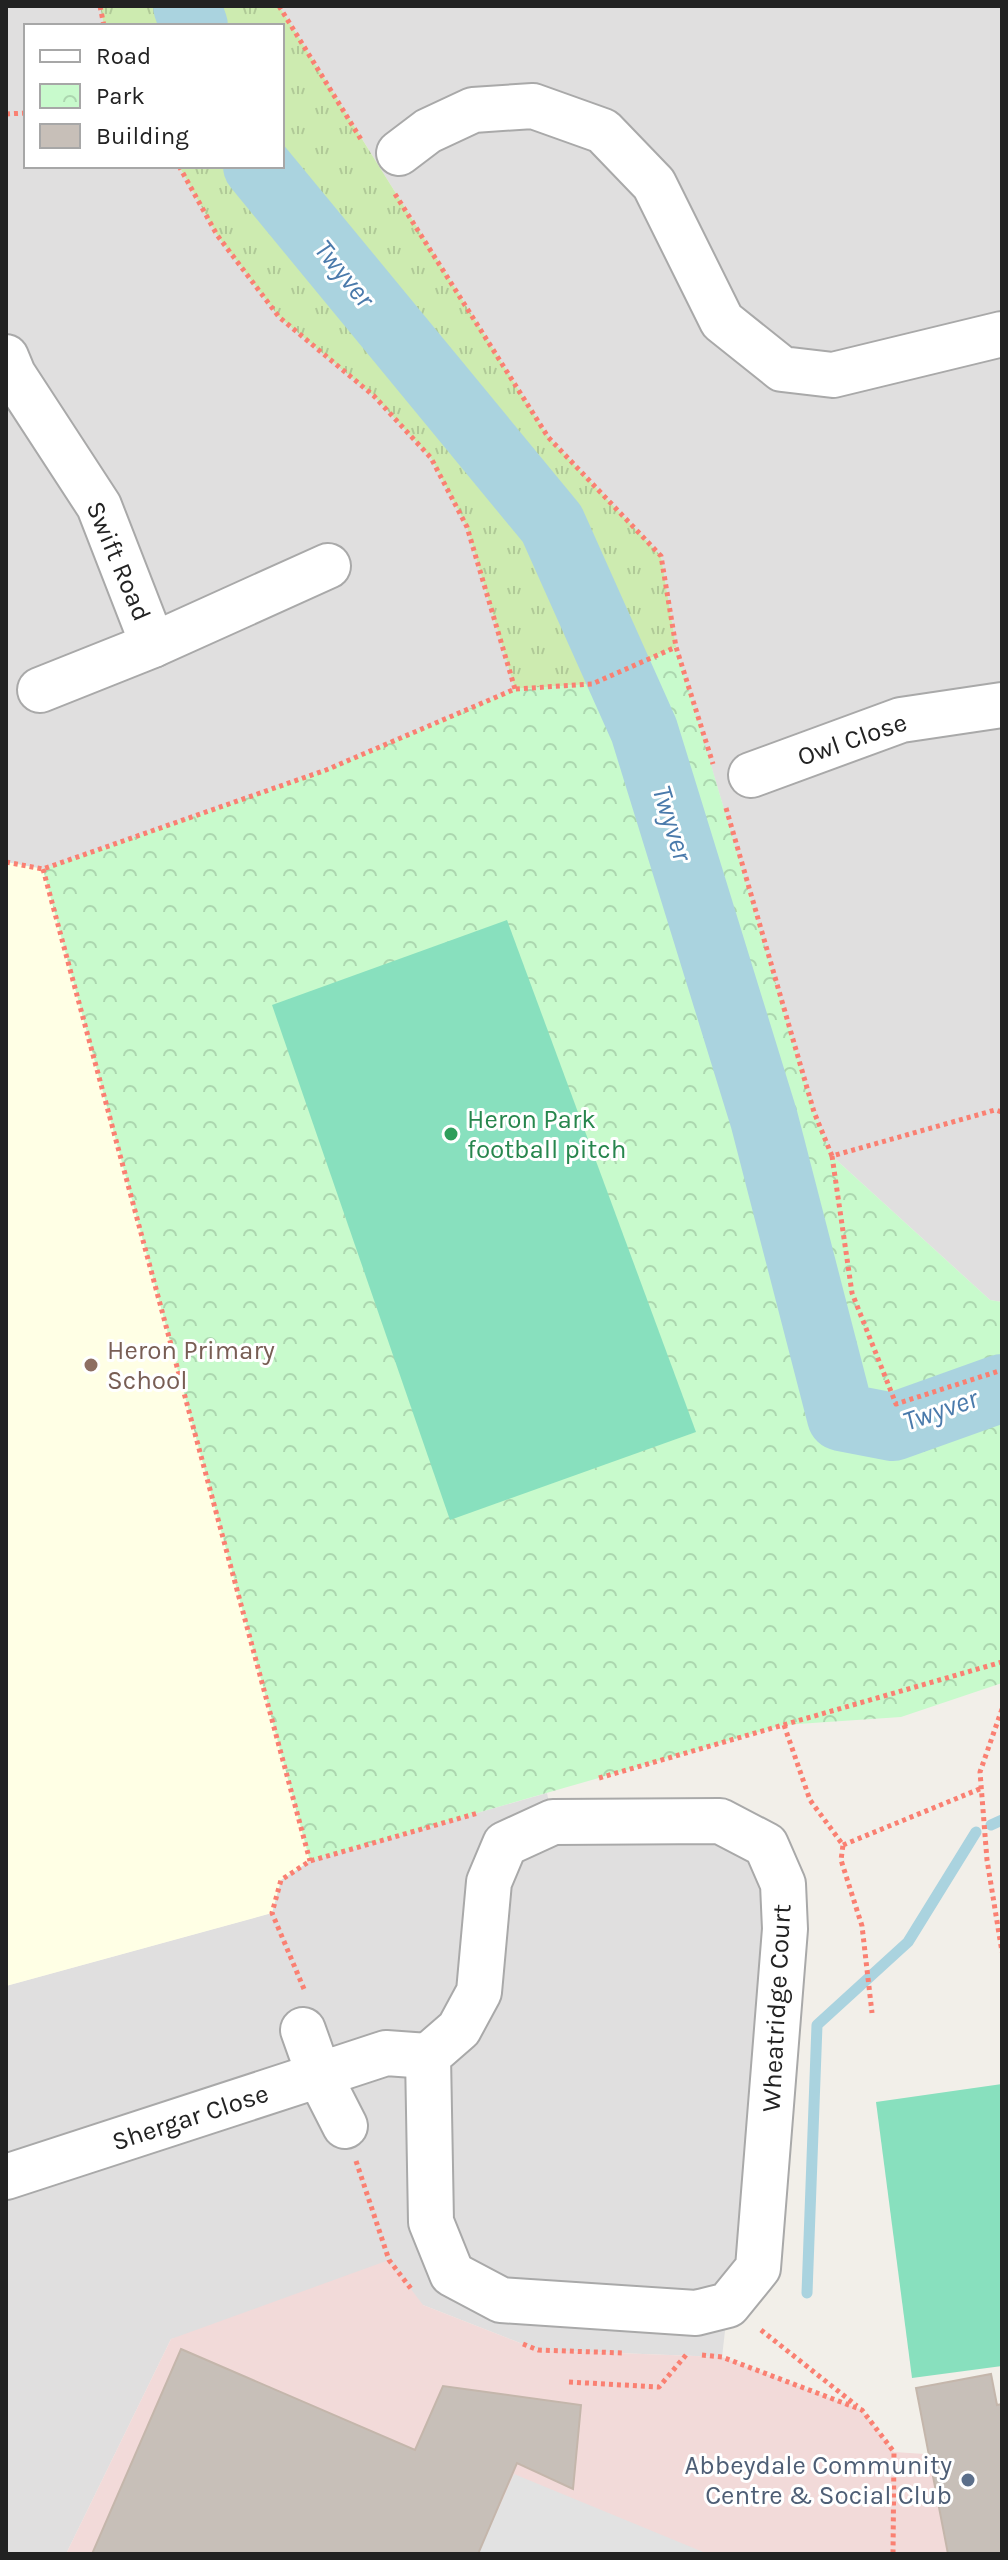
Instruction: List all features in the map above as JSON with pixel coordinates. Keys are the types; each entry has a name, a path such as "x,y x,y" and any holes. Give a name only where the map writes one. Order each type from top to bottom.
{"street":[{"path":"387,165 428,131 473,110 533,106 603,131 654,184 722,321 782,369 833,375 1002,334"},
{"name":"Swift Road","path":"6,357 13,374 99,506 153,645 328,566"},
{"path":"40,690 153,645"},
{"name":"Owl Close","path":"729,778 808,772 901,720 1002,705"},
{"name":"Wheatridge Court","path":"428,2056 459,2029 479,1992 489,1882 505,1844 553,1822 720,1821 766,1845 783,1884 783,1960 758,2268 728,2305"},
{"path":"304,2011 319,2075 345,2126"},
{"name":"Shergar Close","path":"6,2177 386,2053 428,2056"},
{"path":"428,2056 431,2222 452,2274 501,2300 696,2313 728,2305"}],"path":[{"path":"279,6 387,165 548,437 661,556 676,647 729,778 814,1112 832,1156 852,1293 896,1404 1002,1370"},
{"path":"180,168 217,235 279,317 374,396 431,458 467,527 515,689"},
{"path":"6,862 43,869 326,770 515,689 592,684 676,647"},
{"path":"43,869 310,1861"},
{"path":"832,1156 995,1110 1002,1112"},
{"path":"592,1780 1002,1662"},
{"path":"1002,1709 980,1772 987,1860 1002,1952"},
{"path":"784,1725 810,1800 843,1845 841,1860 862,1926 871,2010"},
{"path":"843,1845 982,1788"},
{"path":"304,2011 272,1913 281,1880 310,1861 488,1810"},
{"path":"728,2305 862,2410"},
{"path":"569,2382 659,2387 686,2355"}],"shaded area":[{"path":"6,6 100,6 104,24 24,24 24,168 180,168 217,235 279,317 374,396 431,458 467,527 515,689 326,770 43,869 6,862"},
{"path":"279,6 1002,6 1002,1302 990,1300 832,1156 814,1112 676,648 661,556 548,437"},
{"name":"Heron Primary School","path":"6,862 43,869 310,1861 281,1880 272,1913 6,1986"},
{"path":"547,1793 553,1822 766,1845 758,2268 728,2305 722,2357 538,2350 423,2305 171,2339 66,2554 6,2554 6,1986 271,1913 281,1880 310,1861"},
{"path":"389,2260 423,2305 538,2350 722,2357 862,2410 894,2452 1002,2459 1002,2554 66,2554 171,2339"},
{"path":"514,2474 708,2554 478,2554"}],"green space":[{"path":"100,6 279,6 548,437 661,556 676,647 592,684 515,689 467,527 431,458 374,396 279,317 217,235 180,168 284,168 284,24 104,24"},
{"path":"676,647 814,1112 832,1156 990,1300 1002,1302 1002,1683 901,1717 783,1725 310,1861 43,869 326,770 515,689 592,684"},
{"name":"Heron Park football pitch","path":"507,920 696,1432 450,1520 272,1005"},
{"path":"1002,2084 1002,2366 912,2378 876,2102"}],"building":[{"path":"181,2349 415,2450 443,2386 581,2405 573,2489 517,2463 478,2554 92,2554"},
{"name":"Abbeydale Community Centre & Social Club","path":"991,2374 997,2405 1002,2404 1002,2554 948,2554 916,2388"}],"waterway":[{"name":"Twyver","path":"187,6 193,24"},
{"name":"Twyver","path":"259,168 552,524 644,730 764,1119 841,1417 893,1427 1002,1388"},
{"path":"991,1825 1002,1820"},
{"path":"807,2293 817,2025 908,1942 976,1832"}],"place":[{"name":"Heron Park football pitch","path":"451,1134"},
{"name":"Heron Primary School","path":"91,1365"},
{"name":"Abbeydale Community Centre & Social Club","path":"968,2480"}]}
